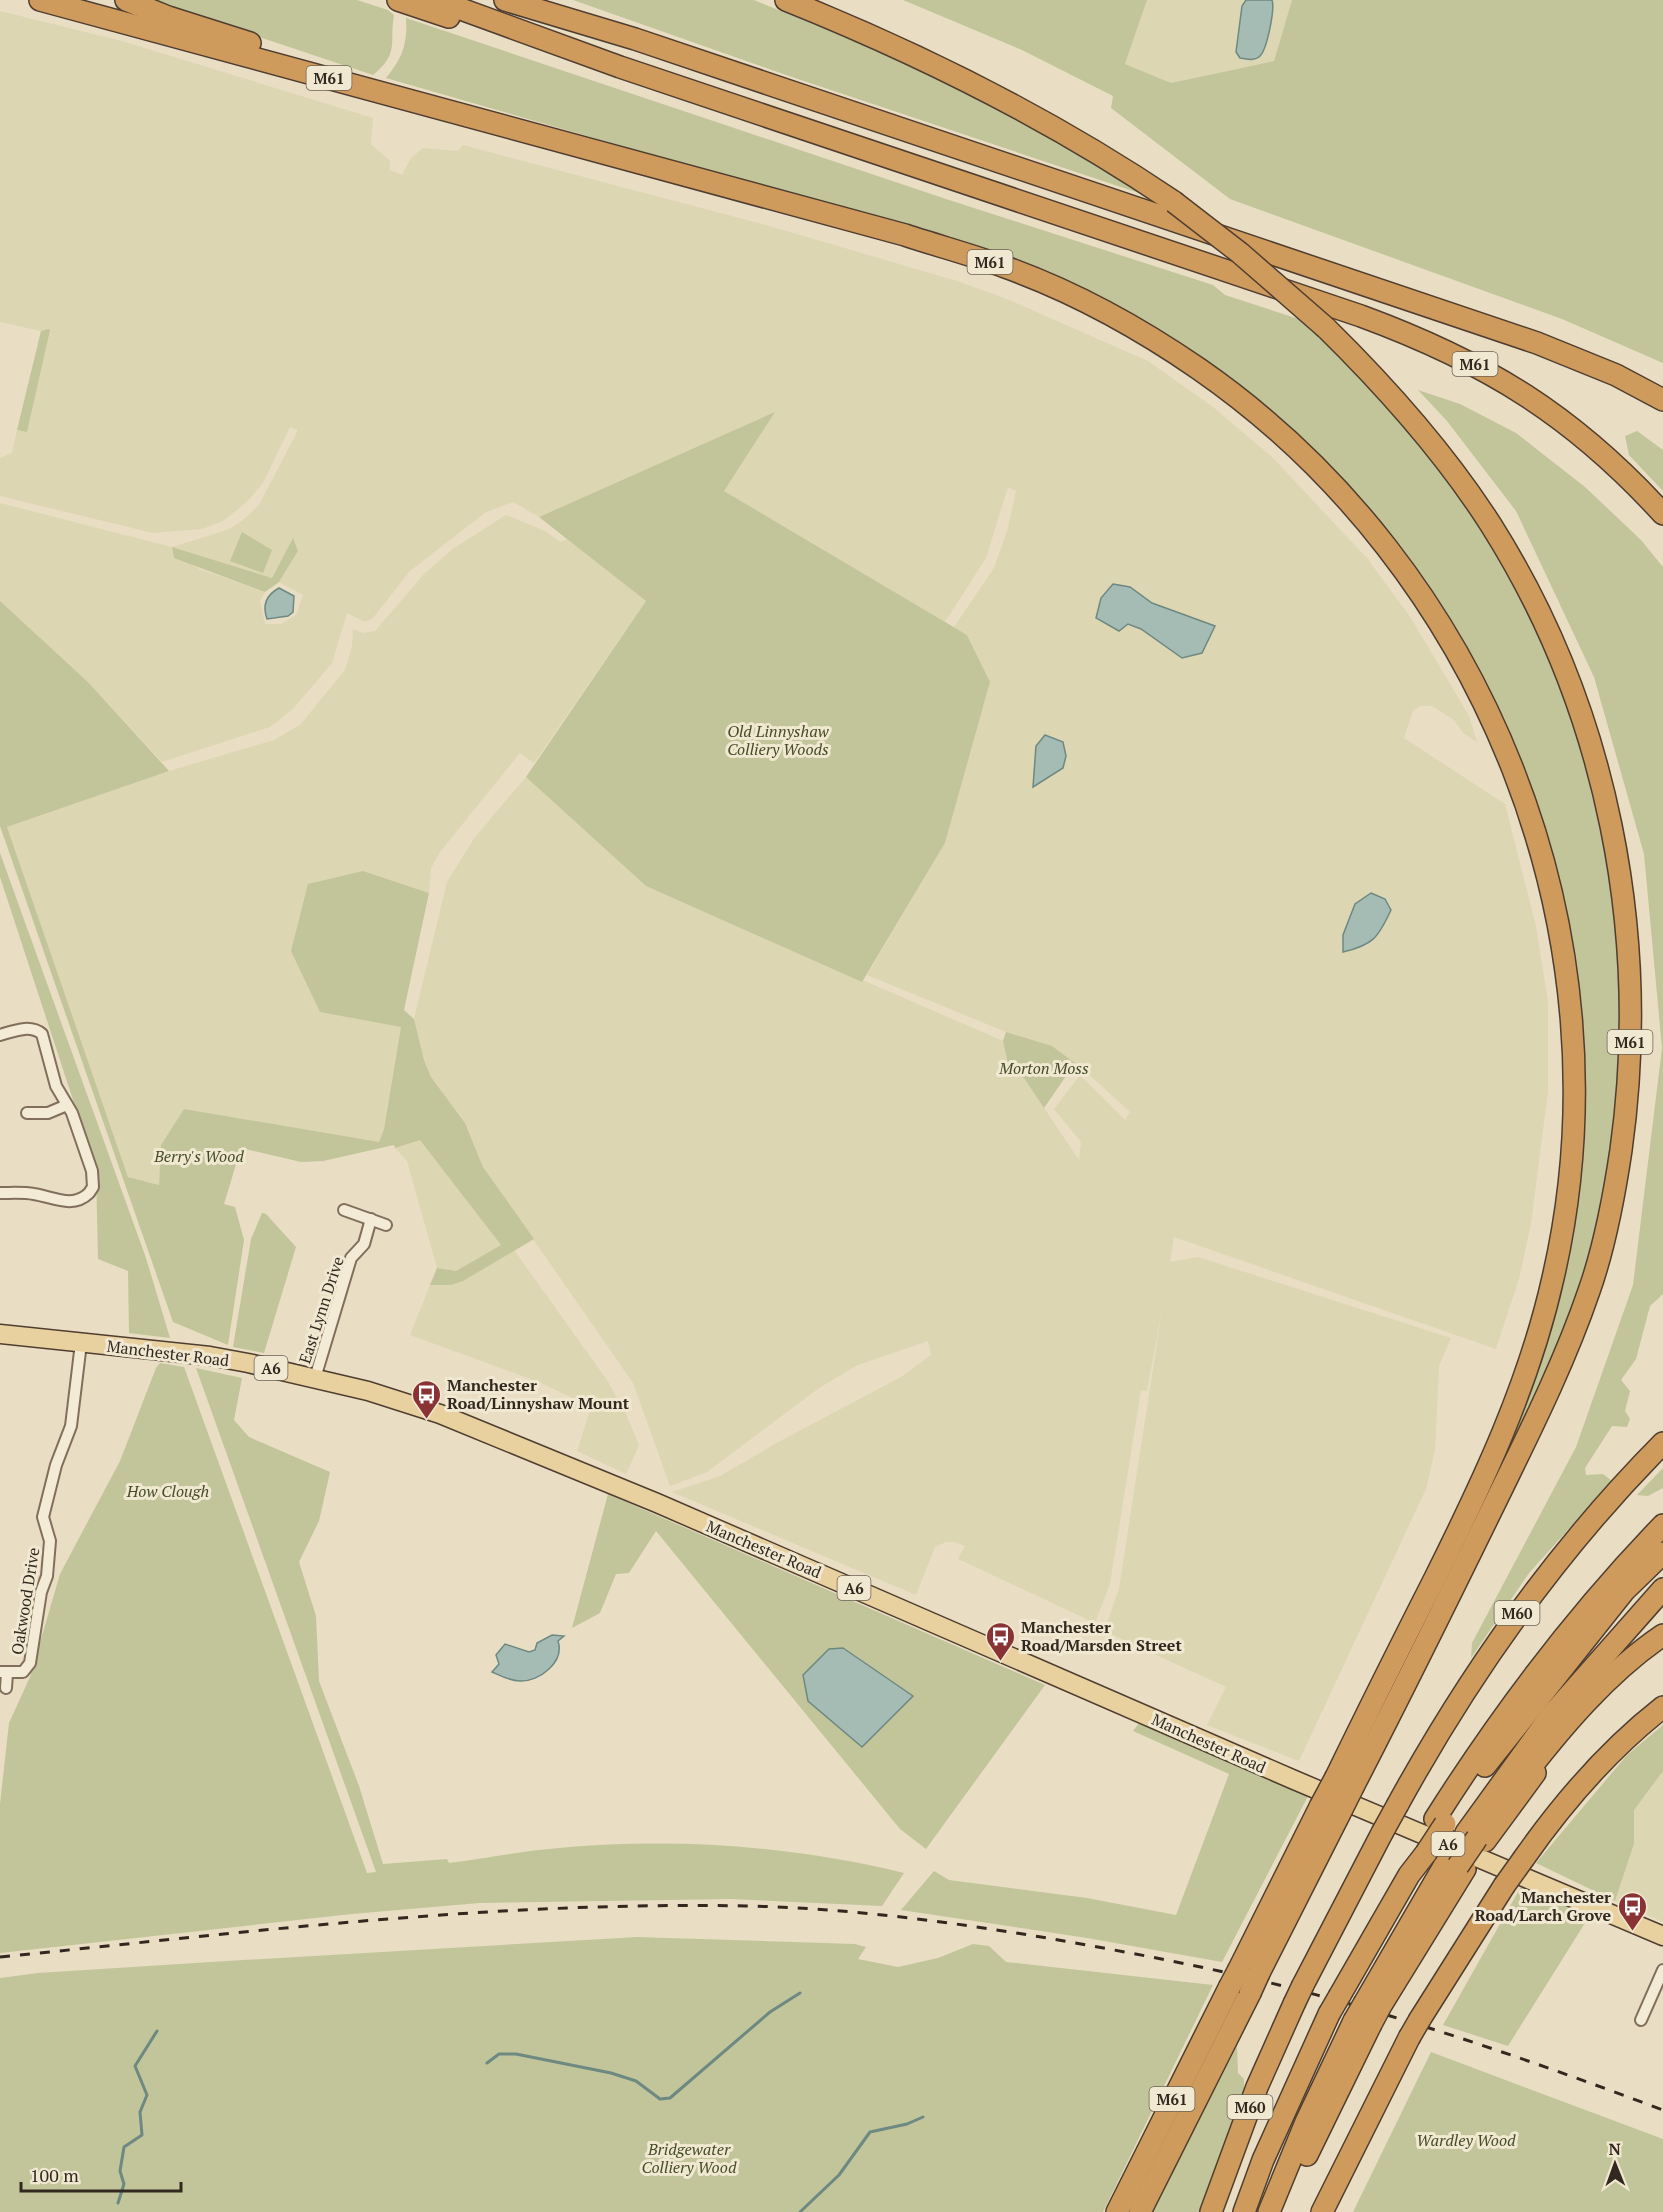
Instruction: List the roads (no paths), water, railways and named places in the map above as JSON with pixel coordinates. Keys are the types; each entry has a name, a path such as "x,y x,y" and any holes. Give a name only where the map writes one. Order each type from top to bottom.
{"highway":[{"name":"M61","path":"40,0 904,235 1009,268 1100,309 1197,368 1288,441 1373,529 1440,622 1458,651 1492,718 1535,826 1564,951 1572,1003 1573,1140 1562,1233 1539,1335 1504,1433 1345,1781"},
{"name":"M61","path":"126,0 168,17 617,157"},
{"name":"M61","path":"398,0 620,67"},
{"name":"M61","path":"436,0 620,67 1361,316 1429,342 1497,376 1568,424 1599,449 1663,514"},
{"name":"M61","path":"505,0 635,39 1537,343 1616,375 1663,400"},
{"name":"M61","path":"533,0 635,39"},
{"name":"M61","path":"786,0 930,62 1035,115 1174,202 1240,253 1326,328 1394,398 1429,439 1490,524 1540,615 1568,681 1605,797 1624,903 1630,1011 1627,1103 1616,1184 1590,1289 1556,1376 1526,1441 1345,1781 1239,1990 1117,2212"},
{"name":"M60","path":"1211,2212 1257,2087 1298,1995 1382,1833 1444,1724 1509,1623 1568,1548 1663,1443"},
{"name":"M60","path":"1440,1821 1470,1763 1545,1659 1606,1585 1663,1524"},
{"name":"M60","path":"1624,1591 1643,1558 1663,1536"},
{"name":"M60","path":"1244,2212 1263,2160 1329,2014 1421,1850 1440,1821 1624,1591 1663,1553"},
{"path":"1372,2005 1400,1941 1476,1837 1551,1717 1663,1589"},
{"path":"1476,1837 1534,1763 1574,1717 1626,1666 1663,1635"},
{"path":"1476,1837 1616,1684 1663,1642"},
{"path":"1323,2212 1409,2038 1504,1886 1591,1773 1636,1728 1663,1707"},
{"path":"1269,2212 1306,2122 1372,2005 1457,1865"},
{"name":"M61","path":"1140,2212 1239,1990"},
{"path":"1282,2212 1332,2101 1362,2023"}],"main road":[{"name":"Manchester Road","path":"0,1334 204,1356 315,1378 422,1408 544,1455 1292,1779 1663,1936"}],"street":[{"path":"0,1035 25,1029 42,1034 56,1086 67,1105 92,1171 93,1187 89,1193 76,1201 58,1201 31,1193 0,1193"},
{"path":"27,1113 48,1113 67,1105"},
{"path":"344,1210 387,1225"},
{"name":"East Lynn Drive","path":"315,1378 351,1258 364,1244 371,1219"},
{"name":"Oakwood Drive","path":"6,1688 4,1673 23,1672 30,1663 41,1592 47,1576 50,1541 43,1517 56,1466 71,1426 81,1343"},
{"path":"1641,2020 1663,1970"}],"water":[{"path":"1246,0 1272,0 1270,30 1262,53 1255,59 1240,58 1236,52 1242,6"},
{"path":"1113,584 1130,587 1152,603 1215,626 1202,653 1182,658 1141,629 1128,624 1119,631 1096,618 1101,598"},
{"path":"279,588 294,596 293,612 288,616 267,619 266,601"},
{"path":"1045,735 1063,742 1066,756 1063,768 1033,787 1036,746"},
{"path":"1371,893 1385,899 1391,910 1373,939 1343,952 1343,935 1355,904"},
{"path":"552,1635 564,1636 558,1641 558,1656 554,1663 542,1674 520,1681 492,1672 499,1664 496,1655 505,1644 529,1652 535,1650 537,1643"},
{"path":"843,1648 913,1696 862,1747 808,1701 803,1675 829,1649"}],"waterway":[{"path":"487,2063 499,2054 516,2054 611,2073 636,2081 660,2099 670,2098 770,2012 800,1993"},
{"path":"118,2203 124,2184 120,2171 124,2147 142,2135 140,2112 147,2095 135,2066 157,2031"},
{"path":"800,2212 839,2175 870,2132 907,2124 923,2117"}],"railway":[{"path":"0,1957 372,1920 559,1908 746,1906 857,1912 1041,1937 1163,1959 1283,1986 1475,2043 1663,2110"}],"place":[{"name":"Manchester Road/Linnyshaw Mount","path":"426,1420"},
{"name":"Manchester Road/Marsden Street","path":"1000,1662"},
{"name":"Manchester Road/Larch Grove","path":"1632,1932"}],"park label":[{"name":"Old Linnyshaw Colliery Woods","path":"778,740"},
{"name":"Morton Moss","path":"1044,1068"},
{"name":"Berry's Wood","path":"199,1156"},
{"name":"How Clough","path":"168,1491"},
{"name":"Wardley Wood","path":"1466,2140"},
{"name":"Bridgewater Colliery Wood","path":"689,2158"}]}
